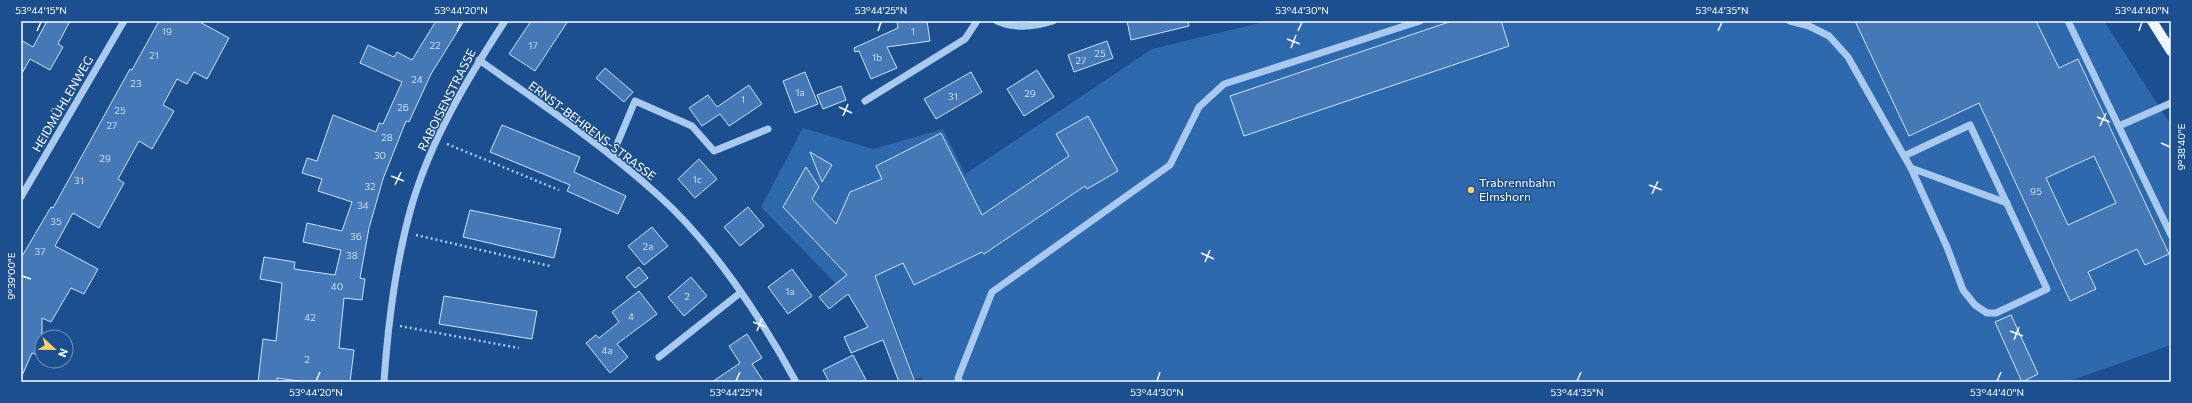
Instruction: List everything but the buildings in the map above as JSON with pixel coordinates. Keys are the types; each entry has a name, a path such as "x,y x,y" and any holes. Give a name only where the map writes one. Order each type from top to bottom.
{"main road":[{"path":"2152,21 2171,51"}],"street":[{"name":"HEIDMÜHLENWEG","path":"21,197 124,21"},
{"name":"RABOISENSTRASSE","path":"384,382 395,275 411,208 437,140 479,60 505,21"},
{"path":"865,101 965,39 977,21"},
{"path":"997,21 1009,27 1038,26 1053,21"},
{"path":"960,382 958,378 992,292 1170,165 1199,107 1224,84 1420,21"},
{"path":"1790,21 1808,26 1829,36 1848,57 1904,156 1911,168 1947,248 1963,290 1975,305 1987,313 1996,312 2047,289 1970,125 1904,156"},
{"path":"2068,21 2171,235"},
{"name":"ERNST-BEHRENS-STRASSE","path":"479,60 612,156 659,195 702,241 740,293 784,358 796,382"},
{"path":"612,156 635,101 692,126 714,150 768,129"},
{"path":"2118,126 2171,103"},
{"path":"1911,168 2007,204"},
{"path":"659,357 740,293"}],"path":[{"path":"437,140 559,190"},
{"path":"405,233 550,266"},
{"path":"389,324 519,348"}],"shaded area":[{"name":"Trabrennbahn Elmshorn","path":"1268,21 2104,21 2171,125 2171,345 2067,382 924,382 922,377 915,379 882,290 848,296 761,207 803,128 873,149 943,129 965,174 1152,49"}],"place":[{"name":"Trabrennbahn Elmshorn","path":"1471,190"}]}
